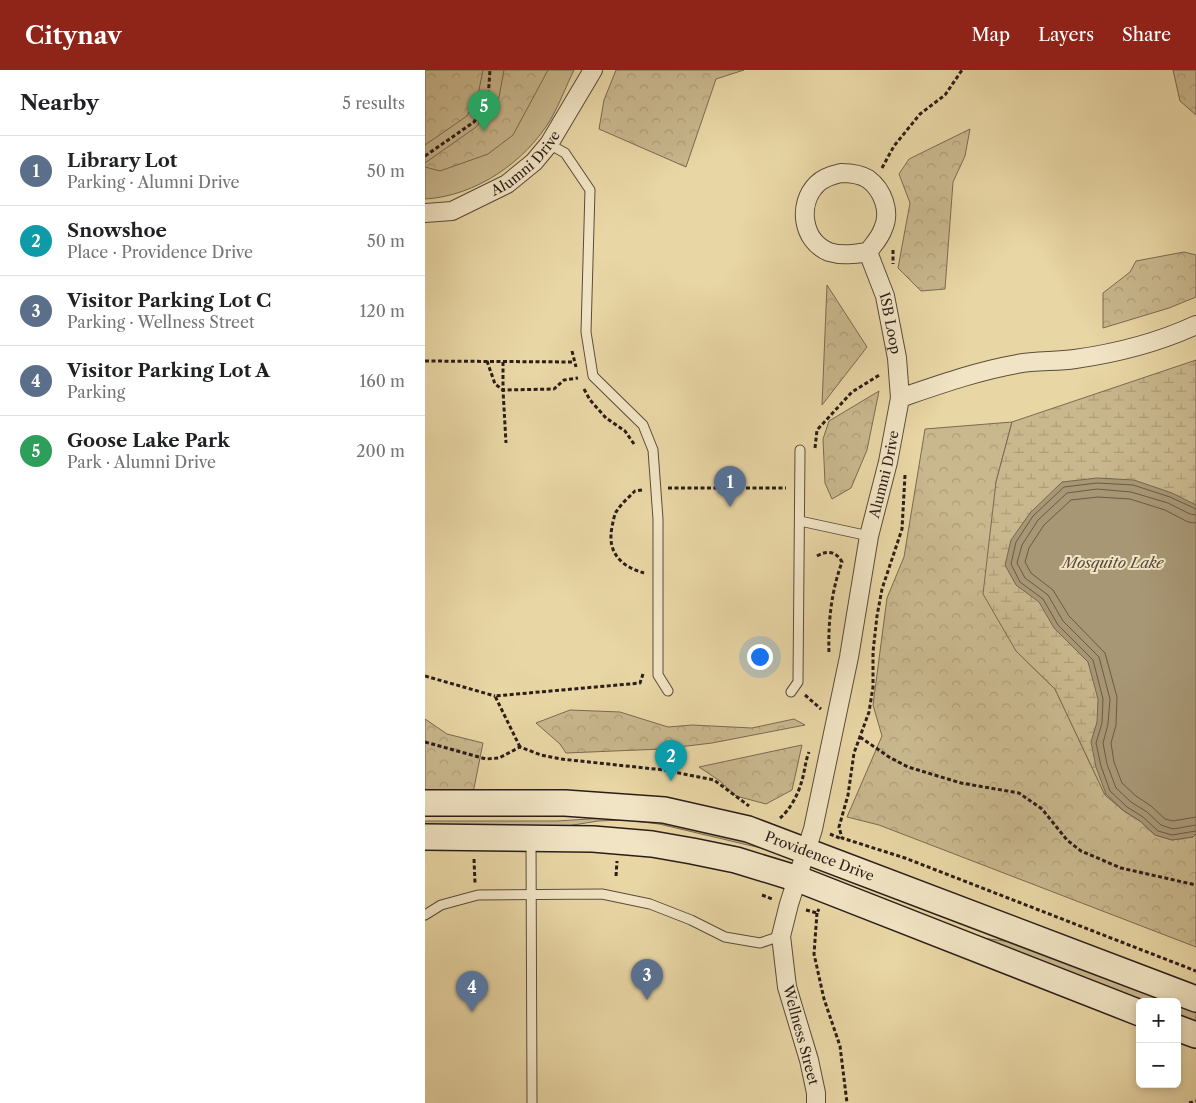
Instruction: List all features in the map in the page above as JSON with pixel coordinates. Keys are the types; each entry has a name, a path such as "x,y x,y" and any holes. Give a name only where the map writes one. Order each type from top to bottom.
{"main road":[{"name":"Providence Drive","path":"425,803 565,803 664,810 748,829 1196,999"},
{"path":"425,837 593,839 676,848 736,860 798,879 1136,1011"},
{"path":"1181,1029 1196,1035"}],"street":[{"name":"Alumni Drive","path":"425,213 452,211 507,184 533,162 549,144 593,70"},
{"path":"841,173 854,174 867,179 877,187 884,200 886,214 884,228 868,252 841,255 828,251 817,244 809,233 805,220 805,207 809,194 817,184 828,176 841,173"},
{"name":"ISB Loop","path":"868,252 885,296 897,358 900,398"},
{"path":"900,398 957,379 1018,364 1074,359 1132,348 1177,334 1196,325"},
{"name":"Alumni Drive","path":"798,879 813,829 849,657 869,536 888,462 900,398"},
{"name":"Wellness Street","path":"798,879 781,936 787,988 809,1060 816,1092 816,1103"}],"lane":[{"path":"549,144 565,153 590,190 586,332 593,376 643,425 653,450 657,489 657,675 668,691"},
{"path":"793,689 798,682 800,450"},
{"path":"800,521 869,536"},
{"path":"531,838 532,1103"},
{"path":"425,915 441,905 478,895 602,894 650,904 691,920 725,937 760,943 781,936"}],"path":[{"path":"425,156 474,122 488,98 490,70"},
{"path":"885,174 881,170 894,146 920,114 945,95 962,70"},
{"path":"572,351 578,378 590,400 606,418 625,431 636,447"},
{"path":"425,361 575,362"},
{"path":"487,361 495,384 503,390 554,389 564,380 578,378"},
{"path":"503,362 506,443"},
{"path":"815,450 817,430 852,392 883,373"},
{"path":"905,469 902,528 879,607 873,652 873,687 869,712 854,753 848,795 840,824 842,838 905,858 1196,971"},
{"path":"643,564 643,573 628,566 615,554 609,541 615,513 635,491 657,489 785,489 800,479"},
{"path":"642,481 642,490"},
{"path":"817,556 821,553 830,552 836,554 841,562 829,614 829,661"},
{"path":"425,676 495,696 640,683 645,666"},
{"path":"793,689 823,711 826,704"},
{"path":"495,696 520,747 541,755 556,758 664,770 714,780 754,810"},
{"path":"860,737 889,757 908,767 961,783 1019,793 1042,809 1067,840 1081,851 1121,868 1196,885"},
{"path":"425,742 486,760 499,758 520,747"},
{"path":"772,816 780,818 789,810 802,782 811,746"},
{"path":"474,856 475,883"},
{"path":"616,876 617,856"},
{"path":"817,913 814,954 824,999 840,1046 847,1103"},
{"path":"1189,1103 1196,1101"}],"green space":[{"path":"425,70 574,70 551,119 528,149 513,162 480,184 463,191 425,199"},
{"path":"425,70 483,70 478,95 467,116 425,145"},
{"path":"504,70 548,70 513,135 488,154 440,171 425,167 425,163 476,127 499,97"},
{"path":"616,70 744,70 716,79 686,167 599,129 604,100"},
{"path":"1173,70 1196,70 1196,115 1180,101"},
{"path":"970,129 965,156 953,182 945,289 921,291 898,268 910,203 899,174 909,159"},
{"path":"1184,252 1196,255 1196,297 1169,308 1103,328 1103,293 1130,272 1136,261"},
{"path":"827,285 867,347 822,405"},
{"name":"Mosquito Lake","path":"1196,360 1196,834 1193,837 1172,840 1155,835 1140,821 1124,811 1105,795 1055,689 1016,651 983,594 996,482 1012,422"},
{"path":"879,391 867,450 851,488 832,499 825,483 823,439 829,421"},
{"path":"1012,422 996,482 1016,651 1055,689 1105,795 1124,811 1140,821 1155,835 1193,837 1196,834 1196,947 879,825 847,817 882,736 873,705 887,598 904,557 925,429"},
{"path":"570,710 620,712 668,727 692,725 752,728 794,719 805,725 712,743 662,749 566,753 560,744 536,723"},
{"path":"425,719 447,734 483,743 473,793 425,793"},
{"path":"802,745 792,790 766,804 736,796 720,781 699,767"},
{"path":"621,817 683,825 765,846 765,849 659,824 625,820 598,821 567,826 425,825 425,821 557,821"},
{"path":"837,881 983,938 1011,942 1164,998 1136,998 1136,1000"},
{"path":"1181,1004 1196,1010 1196,1023 1181,1017"}],"water":[{"name":"Mosquito Lake","path":"1097,478 1134,480 1172,493 1196,505 1196,834 1193,837 1172,840 1155,835 1106,794 1096,767 1091,742 1097,722 1098,699 1088,662 1054,628 1039,602 1016,585 1005,565 1011,540 1030,513 1062,482"}],"place":[{"name":"Goose Lake Park","path":"484,131"},
{"name":"Library Lot","path":"730,507"},
{"name":"Snowshoe","path":"671,781"},
{"name":"Visitor Parking Lot C","path":"647,1000"},
{"name":"Visitor Parking Lot A","path":"472,1012"}]}
